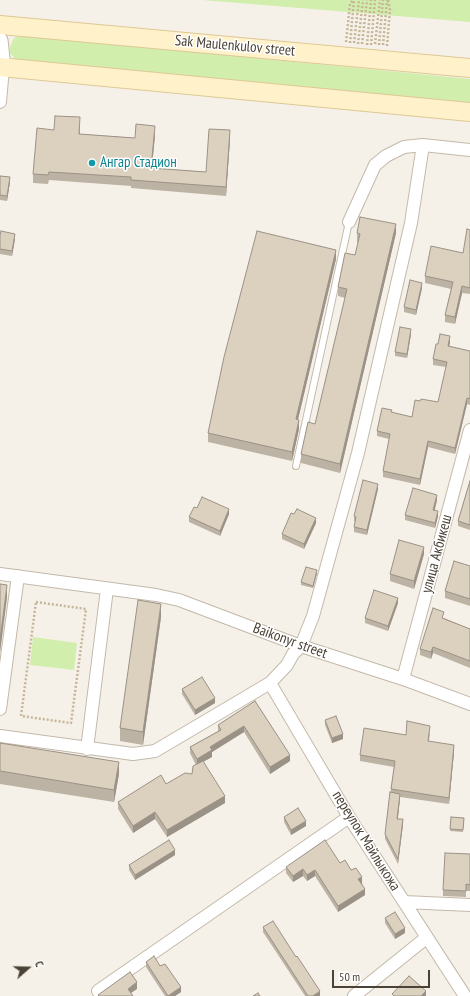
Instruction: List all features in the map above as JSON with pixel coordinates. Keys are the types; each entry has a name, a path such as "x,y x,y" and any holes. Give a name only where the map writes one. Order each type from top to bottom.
{"main road":[{"name":"Sak Maulenkulov street","path":"0,25 470,68"},
{"path":"2,67 470,112"}],"street":[{"path":"0,40 2,67 0,102"},
{"path":"0,736 87,749 133,754 155,751 270,683 287,665 293,654 301,646 313,616 358,453 410,223 422,145"},
{"path":"349,222 375,165 386,156 404,147 422,145 470,150"},
{"name":"улица Акбикеш","path":"403,679 470,430"},
{"name":"Baikonyr street","path":"0,574 156,595 178,600 301,646 403,679 470,704"},
{"path":"0,709 18,576"},
{"path":"87,749 107,589"},
{"name":"переулок Майлыкожа","path":"270,683 349,817 465,996"},
{"path":"98,991 349,817"},
{"path":"404,902 470,905"},
{"path":"354,996 426,938"}],"lane":[{"path":"296,466 349,222"}],"path":[{"path":"346,44 350,4 353,0"},
{"path":"350,45 353,0"},
{"path":"354,46 359,0"},
{"path":"358,46 363,0"},
{"path":"362,47 367,0"},
{"path":"366,47 371,0"},
{"path":"375,0 372,48 381,0"},
{"path":"378,49 381,0"},
{"path":"382,50 388,0"},
{"path":"386,50 390,10 388,0"},
{"path":"36,602 86,609 71,723 21,716 36,602"}],"green space":[{"path":"202,0 470,0 470,22"},
{"path":"21,35 470,79 470,103 16,60 10,53 10,47 14,38"},
{"path":"33,637 77,643 74,670 30,665"}],"building":[{"path":"55,116 80,117 79,134 135,138 136,124 155,126 151,168 206,172 209,129 230,130 226,187 131,180 131,177 49,172 48,175 33,174 37,128 54,130"},
{"path":"0,176 10,177 7,196 0,195"},
{"path":"360,217 396,224 340,464 301,454 308,422 315,424 347,289 338,287 345,253 355,255 360,234 357,233"},
{"path":"467,229 470,230 470,288 462,286 455,317 445,315 453,282 425,276 431,246 463,253"},
{"path":"1,231 15,234 12,251 0,249"},
{"path":"257,231 336,250 296,419 299,420 292,452 208,433 224,357"},
{"path":"410,280 422,283 416,310 404,307"},
{"path":"400,327 411,329 407,354 395,352"},
{"path":"440,334 450,336 448,346 470,351 470,399 467,398 455,448 428,441 420,479 383,471 390,434 377,431 382,408 392,410 391,412 412,417 415,400 420,401 421,399 438,402 447,362 433,359"},
{"path":"363,480 378,484 367,530 354,527 356,517 354,516"},
{"path":"470,481 470,525 458,521"},
{"path":"413,488 437,495 433,510 438,511 435,523 405,515"},
{"path":"202,497 229,509 220,531 189,517 194,507 197,508"},
{"path":"297,509 316,518 304,544 282,534 291,513 294,514"},
{"path":"399,540 424,547 414,581 390,574"},
{"path":"454,561 470,566 470,599 445,591"},
{"path":"306,567 317,570 313,586 301,582"},
{"path":"0,584 7,585 0,640"},
{"path":"374,590 398,598 388,626 365,618"},
{"path":"138,600 161,604 143,732 120,728"},
{"path":"433,608 444,612 442,618 470,629 470,661 433,647 431,652 420,649"},
{"path":"202,677 215,698 195,710 182,689"},
{"path":"255,701 290,755 270,767 244,726 210,747 212,750 197,759 190,747 221,730 218,725"},
{"path":"336,716 343,734 332,738 325,720"},
{"path":"407,721 430,726 428,741 454,745 449,798 391,789 395,761 360,755 364,728 406,735"},
{"path":"0,743 119,762 114,790 0,771"},
{"path":"203,761 225,796 167,830 155,812 133,826 118,802 161,775 166,784 185,773 192,774 193,766"},
{"path":"390,792 400,794 397,819 403,819 398,859 385,834"},
{"path":"298,808 306,821 291,830 284,817"},
{"path":"451,817 464,818 463,830 450,829"},
{"path":"169,840 175,850 135,875 129,865"},
{"path":"325,840 340,863 345,860 351,870 356,868 362,877 358,879 365,889 338,906 315,870 307,875 303,869 293,876 286,867"},
{"path":"445,853 470,854 470,885 466,884 466,891 443,890"},
{"path":"395,912 405,928 395,934 385,918"},
{"path":"273,921 320,991 313,996 308,996 263,927"},
{"path":"154,956 160,966 165,964 181,987 168,996 146,962"},
{"path":"130,972 137,982 128,989 133,996 98,995"},
{"path":"409,976 426,991 421,996 394,996 392,994"},
{"path":"258,993 260,996 253,996"}],"place":[{"name":"Ангар Стадион","path":"92,163"}]}
